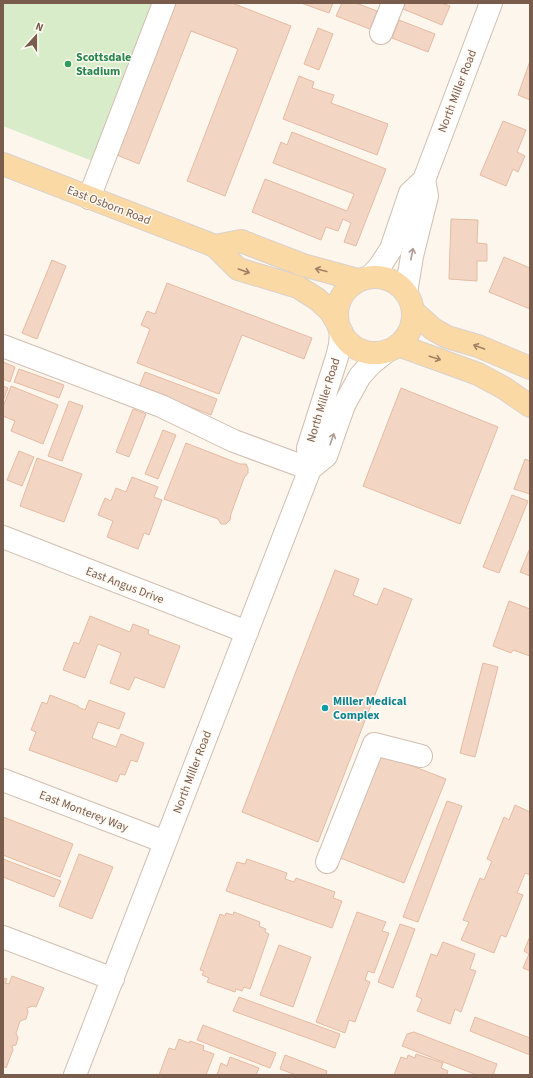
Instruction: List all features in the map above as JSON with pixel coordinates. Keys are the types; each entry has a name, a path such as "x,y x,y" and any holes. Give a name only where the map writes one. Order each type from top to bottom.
{"main road":[{"name":"East Osborn Road","path":"3,164 215,246 238,269 298,287 317,298 330,311 339,326"},
{"path":"215,246 241,241 303,265 364,278 382,277 393,281 403,289 409,302 433,329 447,337 478,346 530,368"},
{"path":"364,278 348,287 341,297 337,309 339,326 350,344 361,350 374,353 392,348 407,336 412,324 409,302"},
{"path":"392,348 478,374 504,388 530,406"}],"street":[{"path":"89,198 164,3"},
{"path":"381,33 393,3"},
{"name":"North Miller Road","path":"364,278 380,266 392,249 410,193 424,180 491,3"},
{"name":"North Miller Road","path":"409,302 415,240 427,196 424,180"},
{"name":"North Miller Road","path":"75,1075 310,469 308,448 340,345 339,326"},
{"path":"3,346 161,406 234,441 310,469"},
{"name":"North Miller Road","path":"310,469 326,456 344,405 360,376 371,364 392,348"},
{"name":"East Angus Drive","path":"3,537 247,632"},
{"path":"328,862 374,744 421,756"},
{"name":"East Monterey Way","path":"3,780 165,842"},
{"path":"3,937 112,979"}],"green space":[{"name":"Scottsdale Stadium","path":"3,3 156,3 95,162 3,126"}],"building":[{"path":"176,3 232,3 291,26 225,196 187,181 238,49 191,31 139,164 117,155"},
{"path":"301,3 333,3 329,13"},
{"path":"342,3 356,3 377,11 370,29 336,16"},
{"path":"405,3 441,3 450,6 442,25 403,9"},
{"path":"399,20 435,34 428,52 392,38"},
{"path":"318,28 333,34 319,70 304,64"},
{"path":"530,61 530,100 518,95"},
{"path":"299,76 314,82 312,88 334,95 331,103 388,124 377,155 283,119"},
{"path":"503,121 526,130 517,152 525,156 518,172 513,169 506,186 480,175"},
{"path":"292,132 386,169 356,246 344,242 351,223 343,219 338,231 326,227 321,240 252,212 265,179 347,211 354,194 273,163 281,142 287,145"},
{"path":"451,219 478,220 477,243 487,244 487,261 477,261 477,281 449,279"},
{"path":"504,257 530,268 530,309 489,292"},
{"path":"52,260 66,266 37,339 22,333"},
{"path":"167,283 312,338 304,359 242,335 219,394 137,363 150,329 141,325 147,311 155,314"},
{"path":"3,362 15,367 10,382 3,379"},
{"path":"19,369 64,385 59,398 14,382"},
{"path":"145,372 217,399 211,415 139,387"},
{"path":"3,386 8,388 3,401"},
{"path":"11,386 58,405 43,444 11,431 15,421 3,416 3,407"},
{"path":"401,388 498,427 460,524 363,486"},
{"path":"69,401 83,406 62,461 48,456"},
{"path":"133,409 146,414 129,457 116,452"},
{"path":"163,430 176,435 158,479 145,474"},
{"path":"186,443 240,464 246,464 248,468 248,473 244,478 230,520 226,524 221,524 218,519 164,499"},
{"path":"19,451 34,457 22,486 7,480"},
{"path":"37,458 82,474 64,522 20,506"},
{"path":"525,459 530,461 530,494 514,489"},
{"path":"132,477 158,487 154,497 162,500 149,535 144,533 138,549 107,537 113,521 98,515 105,498 111,501 116,488 126,492"},
{"path":"512,495 528,501 499,573 483,567"},
{"path":"530,548 530,576 520,572"},
{"name":"Miller Medical Complex","path":"335,570 359,579 353,595 377,605 384,588 412,599 318,842 242,812"},
{"path":"509,601 530,609 530,656 513,650 511,653 493,646"},
{"path":"90,616 130,632 133,624 149,630 148,634 180,646 164,688 135,677 129,690 110,683 121,653 98,644 85,678 63,670 74,642 79,644"},
{"path":"483,663 498,667 475,757 460,753"},
{"path":"50,695 85,710 89,700 125,713 119,729 98,722 92,738 116,747 121,734 144,743 137,762 131,760 125,775 120,774 117,782 29,750 36,732 31,730 42,702 47,704"},
{"path":"379,753 446,779 404,883 338,857"},
{"path":"447,801 462,806 418,922 403,917"},
{"path":"515,805 530,812 530,875 525,873 517,893 523,895 506,937 501,935 494,953 461,940 469,922 463,920 480,878 484,880 492,861 487,859 504,817 509,820"},
{"path":"3,817 73,844 60,877 3,855"},
{"path":"79,854 113,867 92,919 59,906"},
{"path":"3,859 61,881 54,897 3,877"},
{"path":"247,859 287,873 285,879 294,882 296,878 335,892 333,898 342,901 332,928 226,891 237,862 245,864"},
{"path":"234,912 260,922 259,926 266,929 265,932 269,934 250,989 244,987 242,991 236,989 235,992 207,982 209,978 202,975 204,971 200,970 220,914 225,916 226,913 233,915"},
{"path":"357,912 386,922 382,931 389,933 374,973 368,971 365,980 370,982 355,1022 349,1020 345,1033 316,1022"},
{"path":"400,924 415,929 393,988 378,982"},
{"path":"530,936 530,971 523,968 529,954 524,951"},
{"path":"443,942 475,954 470,969 476,971 461,1012 455,1009 450,1024 417,1011 422,999 416,996 431,954 437,956"},
{"path":"279,945 311,957 293,1007 260,995"},
{"path":"12,976 44,988 36,1007 33,1006 27,1008 28,1012 26,1019 20,1021 16,1033 18,1038 16,1045 12,1046 13,1050 6,1068 3,1066 3,978 7,979 5,983 9,984"},
{"path":"239,997 340,1034 335,1048 233,1011"},
{"path":"475,1017 530,1038 530,1055 470,1031"},
{"path":"203,1025 276,1053 270,1068 197,1040"},
{"path":"414,1032 497,1064 493,1075 477,1075 402,1046 407,1034"},
{"path":"179,1039 204,1046 203,1050 214,1054 206,1075 159,1075 169,1048 175,1050"},
{"path":"416,1054 443,1063 441,1068 448,1071 448,1075 394,1075 401,1057 407,1059 408,1055 415,1058"},
{"path":"285,1055 327,1071 326,1075 296,1075 280,1069"},
{"path":"230,1057 259,1068 256,1075 217,1075 221,1063 227,1066"}],"place":[{"name":"Scottsdale Stadium","path":"68,64"},
{"name":"Miller Medical Complex","path":"325,708"}]}
